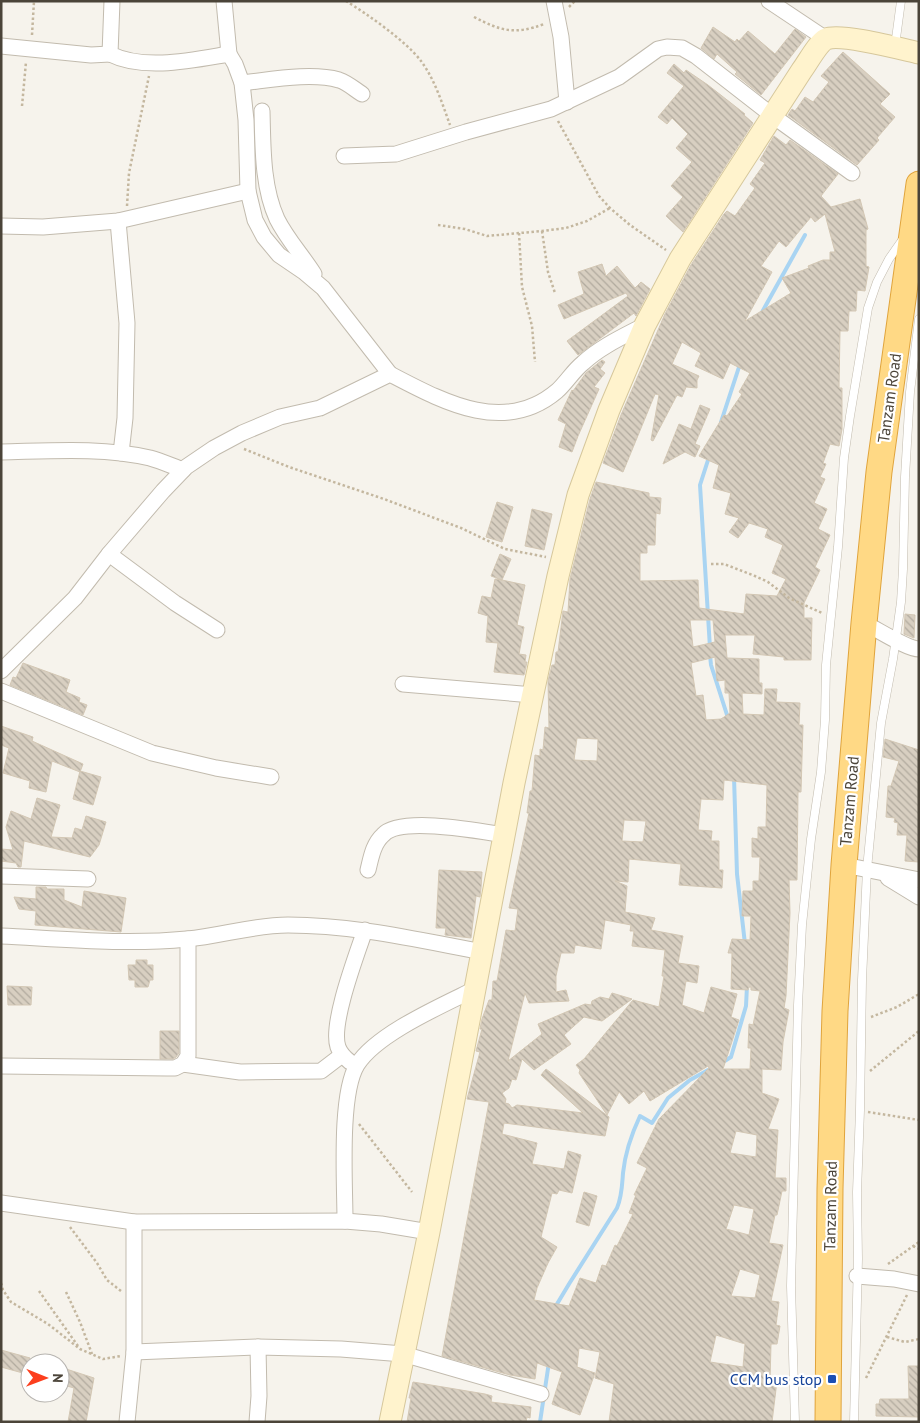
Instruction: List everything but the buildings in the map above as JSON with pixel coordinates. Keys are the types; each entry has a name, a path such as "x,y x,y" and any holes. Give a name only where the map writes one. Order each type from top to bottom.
{"highway":[{"name":"Tanzam Road","path":"828,1422 830,1179 836,1010 863,868 864,623 879,472 916,224 919,184"}],"main road":[{"path":"390,1422 429,1232 532,695 578,494 609,410 645,325 680,259 815,52 826,39 850,39 919,53"}],"street":[{"path":"110,54 112,1"},
{"path":"224,1 229,54 242,83 246,120 248,191 255,220 264,237 279,255 323,288"},
{"path":"554,1 558,19 567,102"},
{"path":"768,1 826,39"},
{"path":"1,46 91,55 110,54 129,61 152,62 193,60 229,54"},
{"path":"344,156 396,154 454,135 551,109 619,76 658,49 674,47 682,48 696,56 773,116 852,173"},
{"path":"242,83 286,78 333,79 350,85 362,94"},
{"path":"262,111 265,170 269,196 277,218 323,288 390,374 432,394 471,409 495,414 511,413 521,410 558,391 583,363 614,342 645,325"},
{"path":"1,226 43,227 122,220 248,191"},
{"path":"121,453 125,418 127,324 122,220"},
{"path":"1,671 75,598 109,554 182,470 198,458 226,442 280,417 327,405 390,374"},
{"path":"1,452 82,451 121,453 150,458 182,470"},
{"path":"109,554 175,603 217,630"},
{"path":"864,623 896,639 903,645 919,649"},
{"path":"403,684 532,695"},
{"path":"1,691 152,753 216,768 271,777"},
{"path":"368,870 377,842 384,833 394,828 430,826 504,835"},
{"path":"863,868 919,880"},
{"path":"863,868 919,897"},
{"path":"1,876 88,879"},
{"path":"1,936 123,940 188,939 273,925 328,926 364,930 483,952"},
{"path":"356,1067 342,1055 338,1046 337,1033 346,987 364,930"},
{"path":"1,1066 175,1068 183,1064 188,1056 188,939"},
{"path":"345,1221 346,1110 356,1067 363,1057 400,1028 475,989"},
{"path":"183,1064 240,1072 320,1071 342,1055"},
{"path":"1,1203 134,1222 345,1221 381,1224 429,1232"},
{"path":"127,1421 134,1352 134,1222"},
{"path":"862,1276 916,1283"},
{"path":"134,1352 258,1346 340,1349 403,1354 541,1394"},
{"path":"257,1422 259,1396 258,1346"}],"lane":[{"path":"894,48 902,1"},
{"path":"795,1422 791,1286 798,1005 802,925 811,839 821,772 825,720 826,665 838,547 844,458 868,308 889,259 916,224"},
{"path":"854,1422 862,1276 857,1192 863,868 880,723 896,639 903,569 905,477 910,392 919,319"}],"path":[{"path":"22,106 34,1"},
{"path":"346,1 376,22 420,60 435,86 454,135"},
{"path":"474,17 493,27 510,30 528,29 558,19"},
{"path":"122,220 129,173 152,62"},
{"path":"551,109 599,196 630,225 680,259"},
{"path":"438,225 466,229 483,236 542,231 566,228 587,222 610,208"},
{"path":"542,231 548,272 555,293"},
{"path":"520,233 522,288 532,326 535,362"},
{"path":"226,442 289,467 384,499 461,528 505,549 562,559"},
{"path":"711,564 724,564 739,569 768,582 790,598 831,616"},
{"path":"861,1020 882,1014 919,994"},
{"path":"860,1079 919,1031"},
{"path":"346,1110 368,1133 384,1158 412,1192"},
{"path":"860,1110 919,1120"},
{"path":"60,1211 107,1280 134,1298"},
{"path":"862,1276 894,1261 919,1242"},
{"path":"913,1246 919,1249"},
{"path":"1,1283 11,1302 48,1324 80,1349 93,1356 103,1359 115,1358 134,1352"},
{"path":"855,1399 916,1283"},
{"path":"39,1291 80,1349"},
{"path":"66,1292 93,1356"},
{"path":"887,1337 905,1342 919,1339"}],"waterway":[{"path":"761,314 805,235"},
{"path":"721,422 740,364"},
{"path":"709,457 700,485 710,648"},
{"path":"710,655 711,665 728,718"},
{"path":"734,777 737,874 745,944"},
{"path":"723,1062 731,1057 746,1006 747,986"},
{"path":"556,1308 617,1208 621,1195 627,1151 640,1116 652,1123 668,1098 690,1080 710,1069"},
{"path":"540,1422 549,1362"}],"place":[{"name":"CCM bus stop","path":"832,1379"}]}
